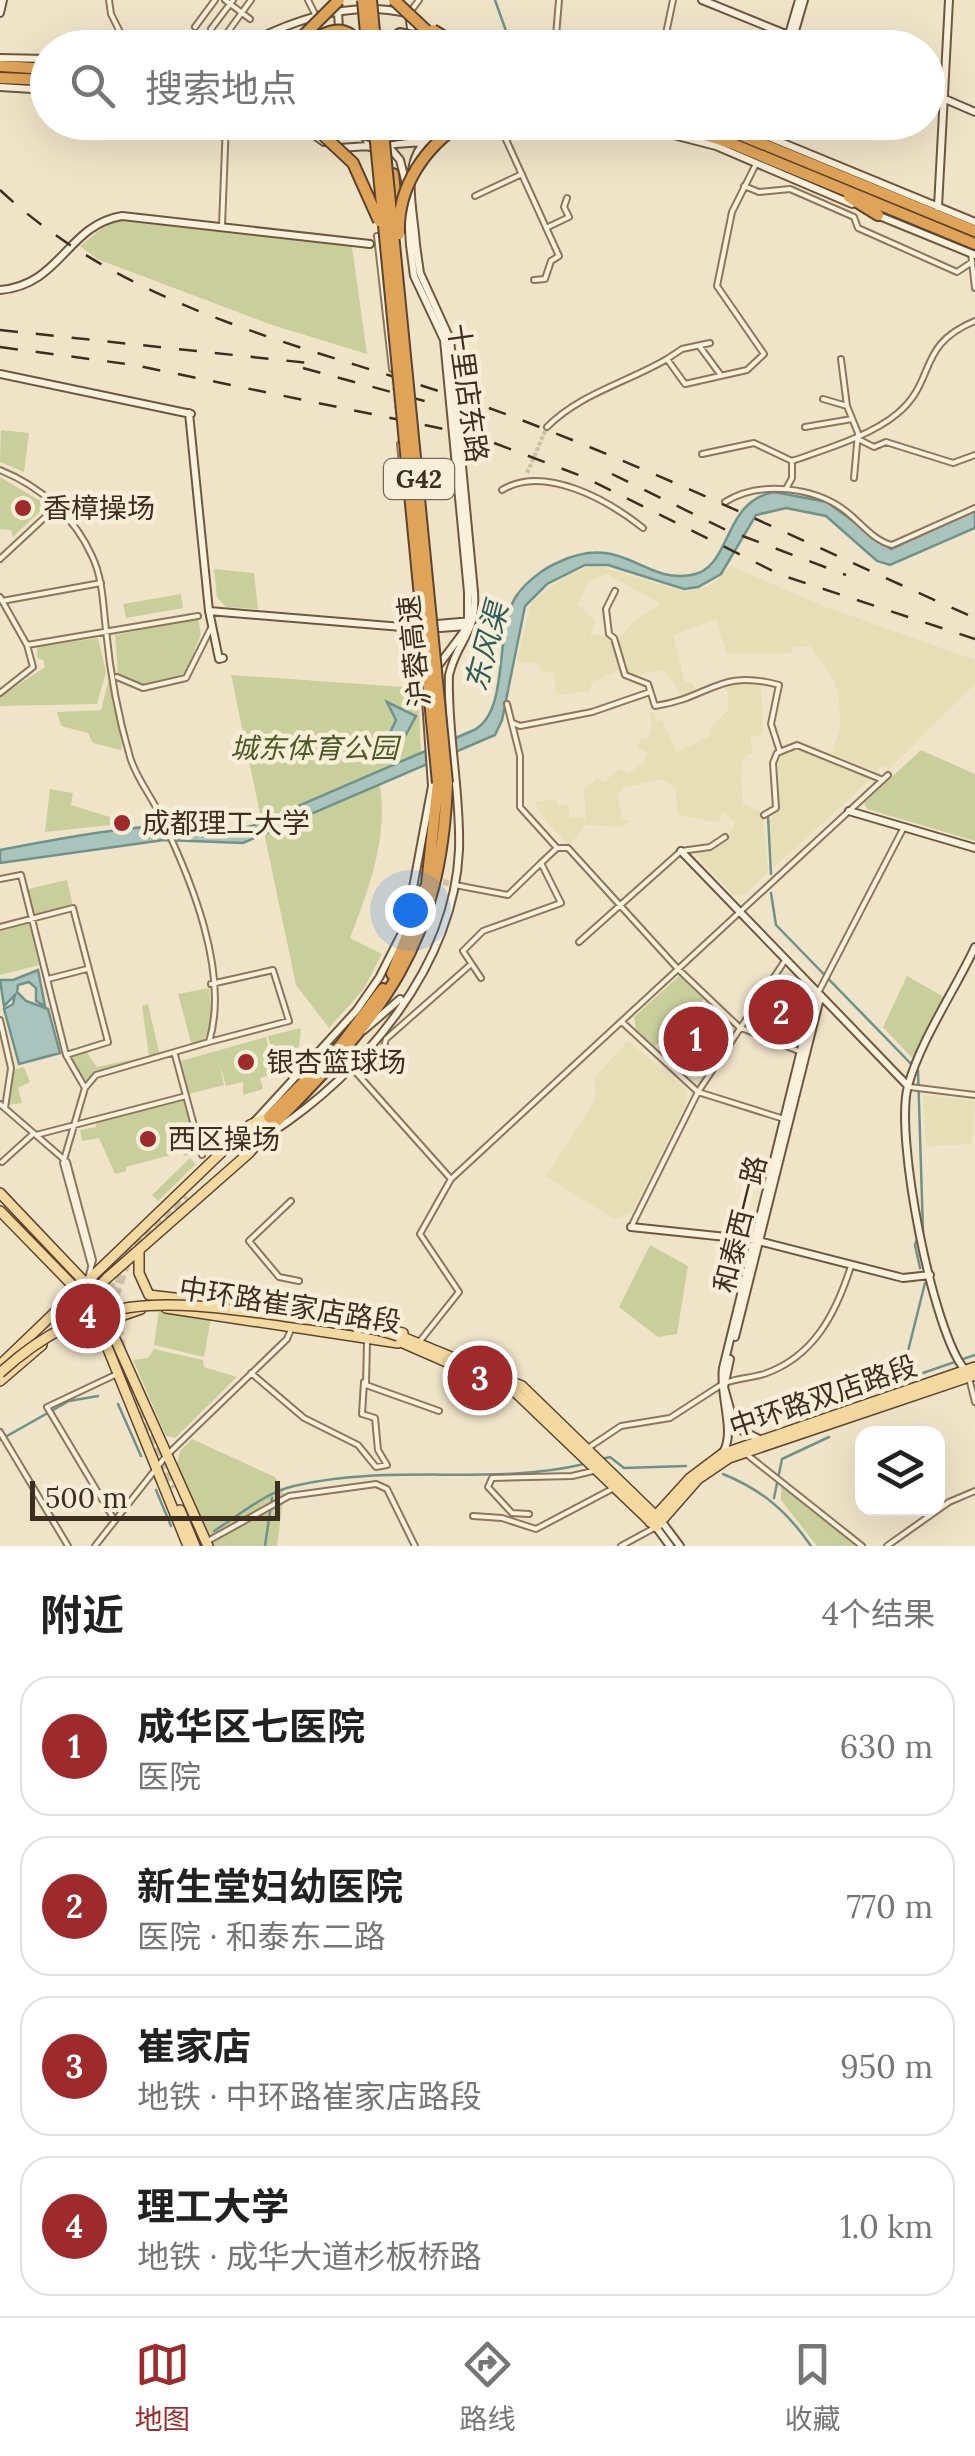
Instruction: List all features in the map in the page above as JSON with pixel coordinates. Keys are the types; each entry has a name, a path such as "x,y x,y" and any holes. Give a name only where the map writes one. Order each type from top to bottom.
{"highway":[{"path":"394,0 426,30"},
{"path":"366,30 367,3"},
{"path":"367,3 372,30"},
{"path":"305,30 337,6"},
{"path":"324,30 337,6"},
{"path":"408,15 435,30"},
{"path":"0,66 30,68"},
{"path":"0,78 30,79"},
{"path":"329,140 353,163 379,232"},
{"path":"373,140 379,232 397,344"},
{"name":"沪蓉高速","path":"272,1120 360,1034 410,957 427,918 442,855 444,784 374,140"},
{"path":"387,140 398,226 400,295"},
{"name":"沪蓉高速","path":"272,1120 369,1010 395,970 419,912 450,764 387,140"},
{"path":"398,226 404,196 418,166 440,140"},
{"path":"721,140 823,181 974,254"},
{"path":"753,140 975,231"},
{"path":"823,181 878,215"}],"main road":[{"path":"90,1288 163,1226 250,1125 272,1120"},
{"path":"156,1215 266,1136 272,1120"},
{"path":"190,1194 272,1120"},
{"path":"0,1193 90,1288 156,1468 173,1487 200,1545"},
{"path":"0,1364 82,1296 156,1215 166,1208 174,1210 163,1226"},
{"path":"0,1210 82,1296 108,1336 166,1456 173,1487 200,1545"},
{"name":"中环路崔家店路段","path":"139,1250 139,1273 148,1295 422,1346"},
{"path":"57,1270 64,1270 65,1261"},
{"path":"0,1377 55,1332 82,1296"},
{"name":"中环路崔家店路段","path":"0,1377 36,1342 72,1321 146,1302 206,1306 397,1338 422,1346"},
{"name":"中环路崔家店路段","path":"108,1336 118,1317 149,1307 374,1324 522,1386 616,1487 656,1522"},
{"path":"55,1332 64,1328 108,1336"},
{"name":"中环路双店路段","path":"656,1522 666,1504 690,1478 722,1454 967,1368"},
{"name":"中环路双店路段","path":"656,1522 712,1467 967,1368"},
{"name":"中环路崔家店路段","path":"600,1468 642,1500 656,1522"},
{"path":"642,1500 666,1504"}],"street":[{"path":"0,12 3,0"},
{"path":"109,0 110,14 118,30"},
{"path":"195,28 215,0"},
{"path":"228,30 251,0"},
{"path":"308,0 316,14"},
{"path":"411,30 408,15 419,0"},
{"path":"556,30 559,0"},
{"path":"667,30 673,0"},
{"path":"702,0 778,30"},
{"path":"712,0 780,30"},
{"path":"792,30 801,0"},
{"path":"945,79 949,0"},
{"path":"211,29 230,1 250,19"},
{"path":"278,30 337,6 367,3 408,15"},
{"path":"306,17 310,30"},
{"path":"0,58 30,59"},
{"path":"0,87 30,89"},
{"path":"945,99 975,112"},
{"path":"222,226 225,140"},
{"path":"327,140 335,148 438,140"},
{"path":"367,140 370,147"},
{"path":"407,145 408,140"},
{"path":"506,140 559,256 551,261 546,279 534,280"},
{"path":"693,140 758,162 974,254"},
{"path":"778,140 975,222"},
{"path":"938,206 942,140"},
{"path":"411,159 422,144"},
{"name":"十里店东路","path":"266,1136 386,1029 434,944 458,867 450,764 452,664 471,624 471,592 444,340 414,276 411,159 407,145"},
{"name":"十里店东路","path":"388,146 400,160 406,178 413,245"},
{"path":"667,359 684,384 747,370 764,354 740,326 716,286 732,212 758,162"},
{"path":"474,196 522,174"},
{"path":"744,186 759,192 790,189 854,217 858,228 957,272 974,254"},
{"path":"546,228 569,216 564,207 566,198"},
{"path":"0,290 33,284 83,234 106,218 122,216 370,244"},
{"path":"379,232 392,369"},
{"path":"974,254 975,288"},
{"path":"702,454 754,443 792,460 858,436 898,413 917,389 936,346 949,332 975,322"},
{"path":"547,427 604,388 630,381 682,348 710,342"},
{"path":"700,347 720,374"},
{"path":"840,359 847,406 858,436 854,478"},
{"path":"0,376 189,414 212,627 219,659 223,658 211,612"},
{"path":"824,398 847,406"},
{"path":"805,427 852,419"},
{"path":"858,436 874,447 886,442 954,463 975,455"},
{"path":"369,1010 395,960 406,925 431,771 400,444"},
{"path":"786,489 792,478 792,460"},
{"path":"0,470 33,486 56,506 92,555 130,758 198,899 212,984 214,1023 208,1042"},
{"path":"502,490 526,475 605,503 642,528"},
{"path":"725,502 786,489 830,500 888,545 975,508"},
{"path":"0,559 56,506"},
{"path":"0,693 33,667 27,645 1,599 100,583"},
{"path":"614,591 606,609 609,634 614,638 626,675 648,684 655,706 692,700 722,680 779,685 771,724 780,752"},
{"path":"211,612 419,628 471,624"},
{"path":"27,645 198,616"},
{"path":"424,696 430,677 471,624"},
{"path":"117,677 144,688 186,678 212,627"},
{"path":"514,723 520,726 565,718 650,692"},
{"path":"507,704 520,756 520,807 557,848"},
{"path":"764,814 776,808 772,763 780,752 798,745 883,780"},
{"path":"422,1346 459,1292 420,1234 451,1179 888,774"},
{"path":"419,858 444,784"},
{"path":"444,784 458,867"},
{"path":"849,812 975,848"},
{"path":"817,995 904,828"},
{"path":"579,942 680,851 710,847 726,837"},
{"path":"455,885 508,896 557,848 568,848 678,969 739,1027 803,1052"},
{"path":"680,851 784,962 912,1087 975,1095"},
{"path":"481,978 469,966 464,949 483,931 561,903 541,863"},
{"path":"0,878 21,875 66,1055 85,1088"},
{"path":"0,927 73,908 108,1042 66,1055"},
{"path":"250,1125 330,1044 380,978 406,925"},
{"path":"975,946 972,962 916,1068 906,1153 930,1274 967,1368 975,1402"},
{"path":"784,962 698,1092 631,1227 758,1241 902,1278 930,1274"},
{"path":"359,1076 382,1055 382,1042 469,966"},
{"path":"48,980 88,968"},
{"path":"90,1288 91,1264 64,1160 85,1088 96,1075 289,1022 273,970 212,984"},
{"path":"360,1034 415,982"},
{"name":"和泰西一路","path":"722,1454 730,1436 723,1384 817,995"},
{"path":"0,1020 11,1068 2,1106 64,1160"},
{"path":"622,1022 698,1092 786,1120"},
{"path":"175,1056 202,1155"},
{"path":"349,1065 451,1179"},
{"path":"2,1162 34,1135 186,1096"},
{"path":"291,1201 249,1240 278,1277 299,1280"},
{"path":"588,1453 621,1426 670,1418 723,1384 763,1374 816,1339 830,1325 851,1266"},
{"path":"96,1546 166,1456 287,1339 292,1319"},
{"path":"251,1373 304,1418 358,1445 376,1467 387,1465 378,1450 374,1418 362,1414 368,1337"},
{"path":"115,1521 47,1407 119,1373"},
{"path":"364,1382 439,1411"},
{"path":"723,1384 735,1427 765,1440"},
{"path":"1,1433 68,1546"},
{"path":"745,1453 862,1546"},
{"path":"528,1514 512,1513 488,1487 492,1478 572,1476 600,1468"},
{"path":"200,1545 295,1494 382,1485 415,1546"},
{"path":"472,1516 502,1518 536,1529 616,1487"},
{"path":"887,1546 949,1502 975,1491"},
{"path":"621,1546 656,1522"},
{"path":"656,1522 670,1546"},
{"path":"656,1522 680,1546"}],"shaded area":[{"path":"594,565 686,592 713,584 731,566 823,606 975,660 975,684 889,769 883,766 876,771 832,754 840,728 839,699 835,682 810,646 793,647 790,653 727,654 716,619 673,635 685,682 692,683 698,693 685,701 665,670 629,676 616,642 635,620 661,604 607,574 588,581 578,604 595,621 590,635 610,636 622,669 592,682 590,691 557,695 554,673 542,671 539,664 517,662 531,603 564,577"},
{"path":"727,682 761,683 763,734 750,737 753,753 743,757 741,773 743,804 762,812 768,872 744,895 732,894 695,853 728,837 736,822 722,811 719,823 677,814 676,788 662,779 622,788 618,798 622,818 629,821 623,827 586,825 569,845 545,820 534,802 556,799 558,805 568,805 570,818 583,817 586,822 584,789 597,779 604,782 620,769 628,774 643,763 648,753 637,748 641,738 648,740 652,729 650,712 654,712 656,721 662,720 677,752 708,737 710,729 728,710"},
{"path":"798,749 873,777 773,868 769,821 779,808 778,757"},
{"path":"628,1041 686,1090 686,1104 632,1212 614,1219 546,1176 596,1099 594,1078"},
{"path":"923,1095 975,1101 972,1144 926,1146"}],"green space":[{"path":"121,221 352,247 367,354 272,325 97,259 80,246 106,225"},
{"path":"1,430 29,433 24,472 0,462"},
{"name":"香樟操场","path":"0,477 47,505 13,537 11,530 0,529"},
{"path":"214,569 254,573 258,609 226,607 217,597"},
{"path":"181,594 183,608 126,618 123,604"},
{"path":"198,619 201,634 186,673 137,686 118,675 115,635"},
{"path":"98,638 106,672 97,704 0,706 0,697 45,667 43,660 37,658 37,647"},
{"name":"城东体育公园","path":"231,675 418,688 421,753 377,772 382,814 377,856 350,938 382,954 363,990 329,1028 296,985"},
{"path":"109,678 121,750 93,743 88,733 61,726 57,712 101,710"},
{"path":"921,750 975,774 975,841 867,809 864,803"},
{"path":"50,789 73,793 71,805 110,817 110,825 45,832"},
{"path":"67,880 73,906 34,915 28,889"},
{"path":"29,923 39,965 0,975 0,931"},
{"path":"679,976 704,999 654,1047 636,1029 634,1017"},
{"path":"907,976 944,997 914,1060 883,1027"},
{"path":"209,988 212,1023 203,1042 192,1046 178,994"},
{"path":"148,1004 160,1056 95,1071 85,1084 69,1055 86,1051 97,1067 149,1056 142,1006"},
{"name":"银杏篮球场","path":"301,1028 299,1047 289,1050 294,1069 277,1073 268,1036"},
{"path":"266,1037 275,1074 260,1078 263,1089 243,1095 243,1082 226,1086 219,1062 224,1085 189,1094 181,1061"},
{"path":"24,1067 30,1082 18,1088 22,1103 8,1105 13,1070"},
{"name":"西区操场","path":"183,1101 196,1140 191,1143 194,1154 184,1156 182,1152 126,1167 126,1171 115,1174 99,1138 82,1141 80,1130 96,1127 96,1121"},
{"path":"190,1158 196,1164 158,1201 152,1195"},
{"path":"650,1245 688,1266 677,1334 658,1337 619,1307"},
{"path":"159,1310 211,1318 204,1357 154,1345"},
{"path":"154,1349 203,1360 204,1367 237,1377 175,1438 166,1436 133,1360 148,1358"},
{"path":"192,1439 275,1477 284,1494 277,1546 213,1546 177,1465 180,1451"},
{"path":"781,1486 857,1546 817,1546 781,1500"}],"water":[{"path":"774,492 827,502 891,549 975,510 975,528 890,565 877,561 826,516 786,508 756,515 721,574 698,587 684,589 608,565 585,565 547,584 525,606 502,720 495,735 243,843 164,840 0,863 0,850 98,833 157,826 252,826 474,730 493,706 510,610 517,595 536,576 581,554 600,553 616,555 659,573 691,575 714,560 745,508"},
{"path":"387,702 416,716 402,742 389,735 396,720"},
{"path":"38,970 45,1006 36,1001 36,988 29,982 18,985 17,992 26,1001 48,1009 60,1053 19,1064 4,1009 13,1004 15,995 4,1006 0,980 13,980"}],"waterway":[{"path":"495,0 506,30"},
{"path":"768,816 771,874"},
{"path":"771,893 776,925 918,1071 923,1232"},
{"path":"918,1236 915,1245 920,1268"},
{"path":"910,1377 906,1359 925,1283"},
{"path":"874,1390 975,1355"},
{"path":"0,1440 69,1401 98,1396"},
{"path":"118,1404 141,1456"},
{"path":"774,1498 782,1459 829,1437"},
{"path":"602,1459 610,1457 624,1468 686,1466"},
{"path":"214,1531 273,1493 330,1479 514,1473 584,1464"},
{"path":"723,1474 773,1503 811,1546"},
{"path":"156,1490 171,1526"},
{"path":"265,1546 272,1498"}],"tunnel":[{"path":"392,369 400,444"},
{"path":"527,473 547,427"},
{"path":"417,875 455,885"},
{"path":"108,1318 108,1299 119,1264 143,1234 185,1195"},
{"path":"122,1349 113,1302 126,1263"},
{"path":"115,1348 171,1489"}],"railway":[{"path":"0,190 56,235 116,272 179,303 245,329 516,418 690,490 975,618"},
{"path":"0,330 318,364"},
{"path":"0,347 134,365 473,435 584,477 781,575 975,639"},
{"path":"303,368 428,402"},
{"path":"612,474 724,529 846,575"}],"place":[{"name":"香樟操场","path":"23,508"},
{"name":"成都理工大学","path":"122,823"},
{"name":"新生堂妇幼医院","path":"781,1012"},
{"name":"成华区七医院","path":"696,1039"},
{"name":"银杏篮球场","path":"246,1062"},
{"name":"西区操场","path":"148,1139"},
{"name":"理工大学","path":"88,1316"},
{"name":"崔家店","path":"480,1378"}],"water label":[{"name":"东风渠","path":"487,647"}]}
